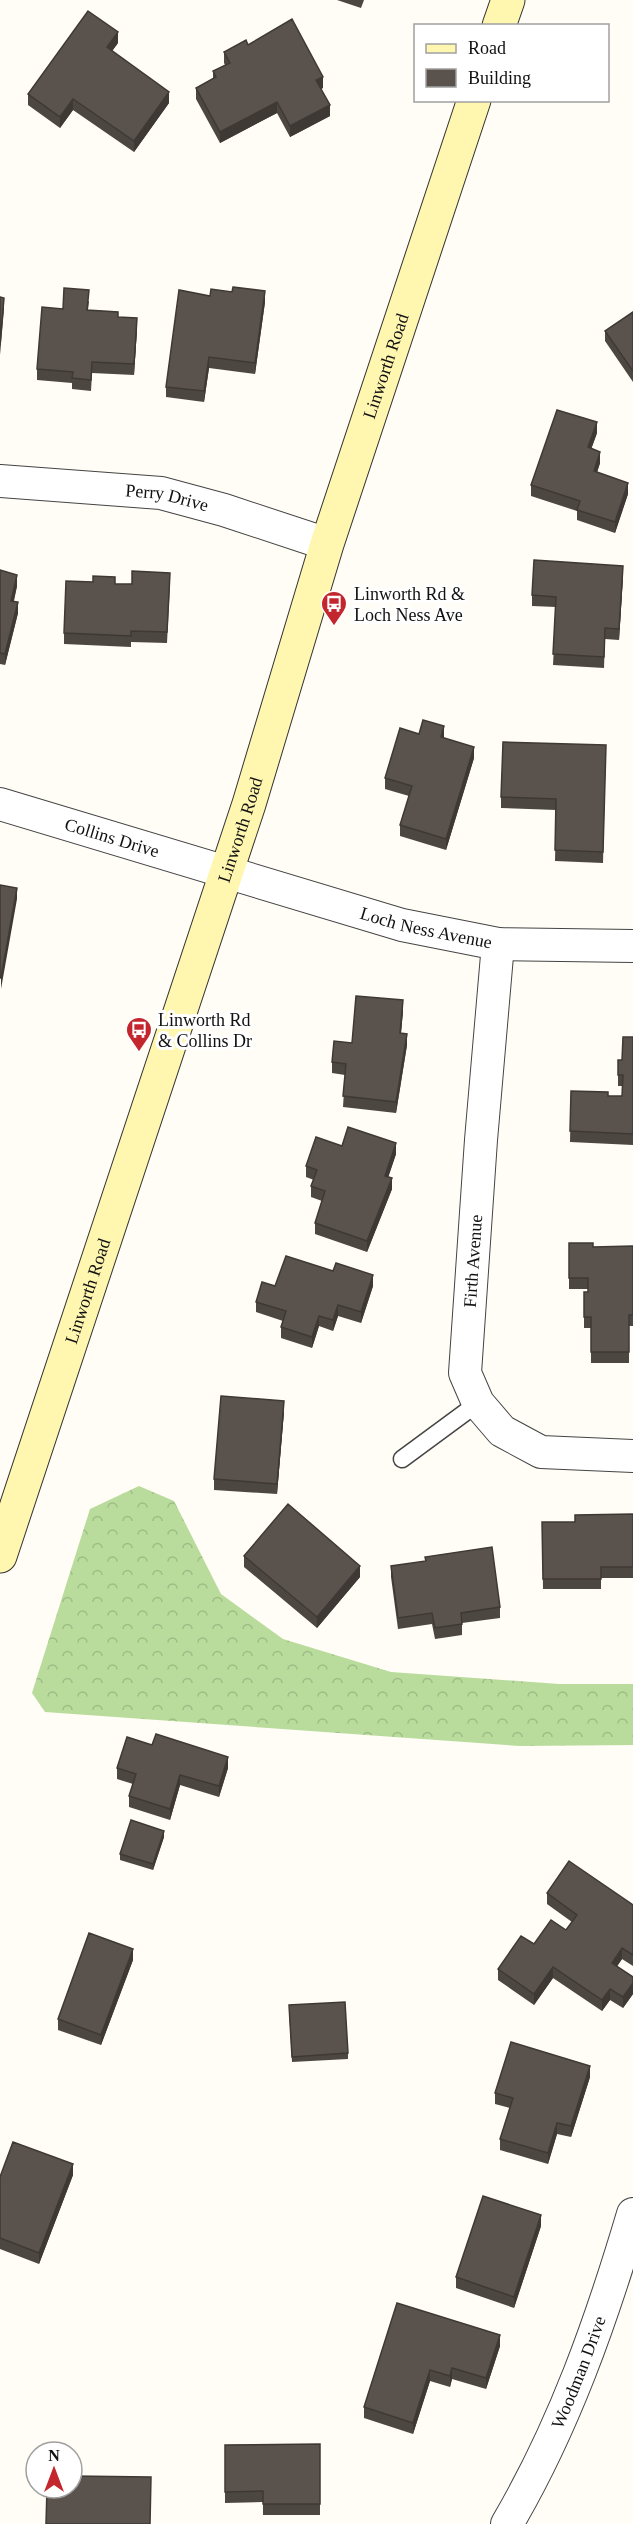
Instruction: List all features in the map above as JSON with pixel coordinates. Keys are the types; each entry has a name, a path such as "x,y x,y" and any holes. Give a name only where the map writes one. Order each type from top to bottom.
{"main road":[{"path":"500,24 508,0"},
{"name":"Linworth Road","path":"0,1556 225,870 249,804 327,544 473,102"}],"street":[{"name":"Perry Drive","path":"0,481 161,493 224,510 327,544"},
{"name":"Collins Drive","path":"0,804 225,870"},
{"name":"Loch Ness Avenue","path":"225,870 402,925 498,944 633,946"},
{"name":"Firth Avenue","path":"498,944 481,1140 465,1373 478,1403 502,1431 541,1452 633,1456"},
{"name":"Woodman Drive","path":"507,2524 555,2435 625,2270 633,2214"}],"lane":[{"path":"402,1459 478,1403"}],"green space":[{"path":"139,1486 174,1501 221,1594 283,1639 391,1672 559,1684 633,1684 633,1745 520,1746 45,1712 32,1693 90,1509"}],"building":[{"path":"88,11 118,32 107,47 169,92 134,141 73,99 60,117 28,94"},
{"path":"292,19 323,77 316,80 330,105 290,126 277,102 220,132 196,88 216,77 213,71 230,63 224,52 246,40 248,45"},
{"path":"233,287 265,291 255,363 209,357 204,391 166,387 179,290 210,296 211,289 232,292"},
{"path":"64,288 89,290 87,310 118,312 118,317 137,318 134,364 92,362 91,380 72,378 73,372 37,369 42,307 63,309"},
{"path":"0,297 4,298 0,345"},
{"path":"633,312 633,371 605,331"},
{"path":"557,410 597,422 588,447 600,452 594,471 628,483 615,522 577,510 580,501 531,485"},
{"path":"534,560 623,566 619,629 605,628 604,657 553,654 556,597 532,595"},
{"path":"0,570 17,575 11,601 18,602 5,654 0,653"},
{"path":"132,571 170,573 167,632 131,631 131,636 64,633 66,581 93,582 93,576 115,577 115,584 132,584"},
{"path":"423,720 444,726 441,737 474,747 446,839 400,825 412,786 385,778 400,728 419,734"},
{"path":"503,742 606,745 603,852 555,850 556,799 501,797"},
{"path":"0,885 17,888 1,978 0,978"},
{"path":"356,996 403,1000 400,1033 407,1034 396,1102 343,1096 346,1064 332,1062 334,1041 352,1043"},
{"path":"623,1037 633,1037 633,1134 570,1131 571,1091 608,1092 608,1096 622,1096 623,1075 618,1075 618,1060 622,1060"},
{"path":"348,1127 396,1143 385,1176 392,1178 367,1241 315,1223 325,1191 311,1186 317,1170 306,1166 316,1137 342,1146"},
{"path":"569,1243 593,1243 593,1247 633,1246 633,1315 629,1315 629,1352 591,1352 591,1317 584,1317 584,1292 588,1292 588,1278 569,1278"},
{"path":"286,1256 333,1271 336,1263 373,1275 361,1312 338,1305 333,1320 319,1316 312,1337 281,1327 286,1311 256,1302 262,1282 275,1286"},
{"path":"221,1396 284,1401 277,1484 214,1479"},
{"path":"288,1504 360,1566 317,1617 244,1556"},
{"path":"633,1514 633,1567 601,1567 601,1579 543,1579 542,1522 575,1522 575,1515"},
{"path":"492,1547 500,1607 461,1613 462,1624 435,1628 432,1613 398,1618 391,1566 426,1561 425,1557"},
{"path":"156,1734 228,1757 219,1786 180,1775 170,1809 129,1796 136,1774 117,1768 127,1737 152,1745"},
{"path":"131,1820 164,1831 153,1864 120,1854"},
{"path":"569,1861 633,1905 633,1955 622,1948 612,1963 633,1977 633,1983 623,1997 610,1989 602,2000 553,1967 534,1994 498,1969 521,1936 534,1944 551,1920 566,1930 577,1915 547,1893"},
{"path":"89,1933 133,1949 101,2035 58,2019"},
{"path":"345,2002 348,2053 292,2057 289,2005"},
{"path":"511,2042 590,2066 571,2126 557,2123 548,2153 500,2139 513,2098 495,2093"},
{"path":"13,2142 73,2164 39,2253 0,2238 0,2177"},
{"path":"483,2196 541,2215 514,2297 456,2277"},
{"path":"397,2303 500,2335 486,2378 452,2368 450,2376 430,2370 413,2423 364,2407"},
{"path":"320,2444 320,2504 263,2504 263,2491 225,2492 225,2445"},
{"path":"84,2476 151,2477 150,2524 46,2524 47,2500 84,2500"}],"place":[{"name":"Linworth Rd & Loch Ness Ave","path":"334,627"},
{"name":"Linworth Rd & Collins Dr","path":"139,1053"}]}
